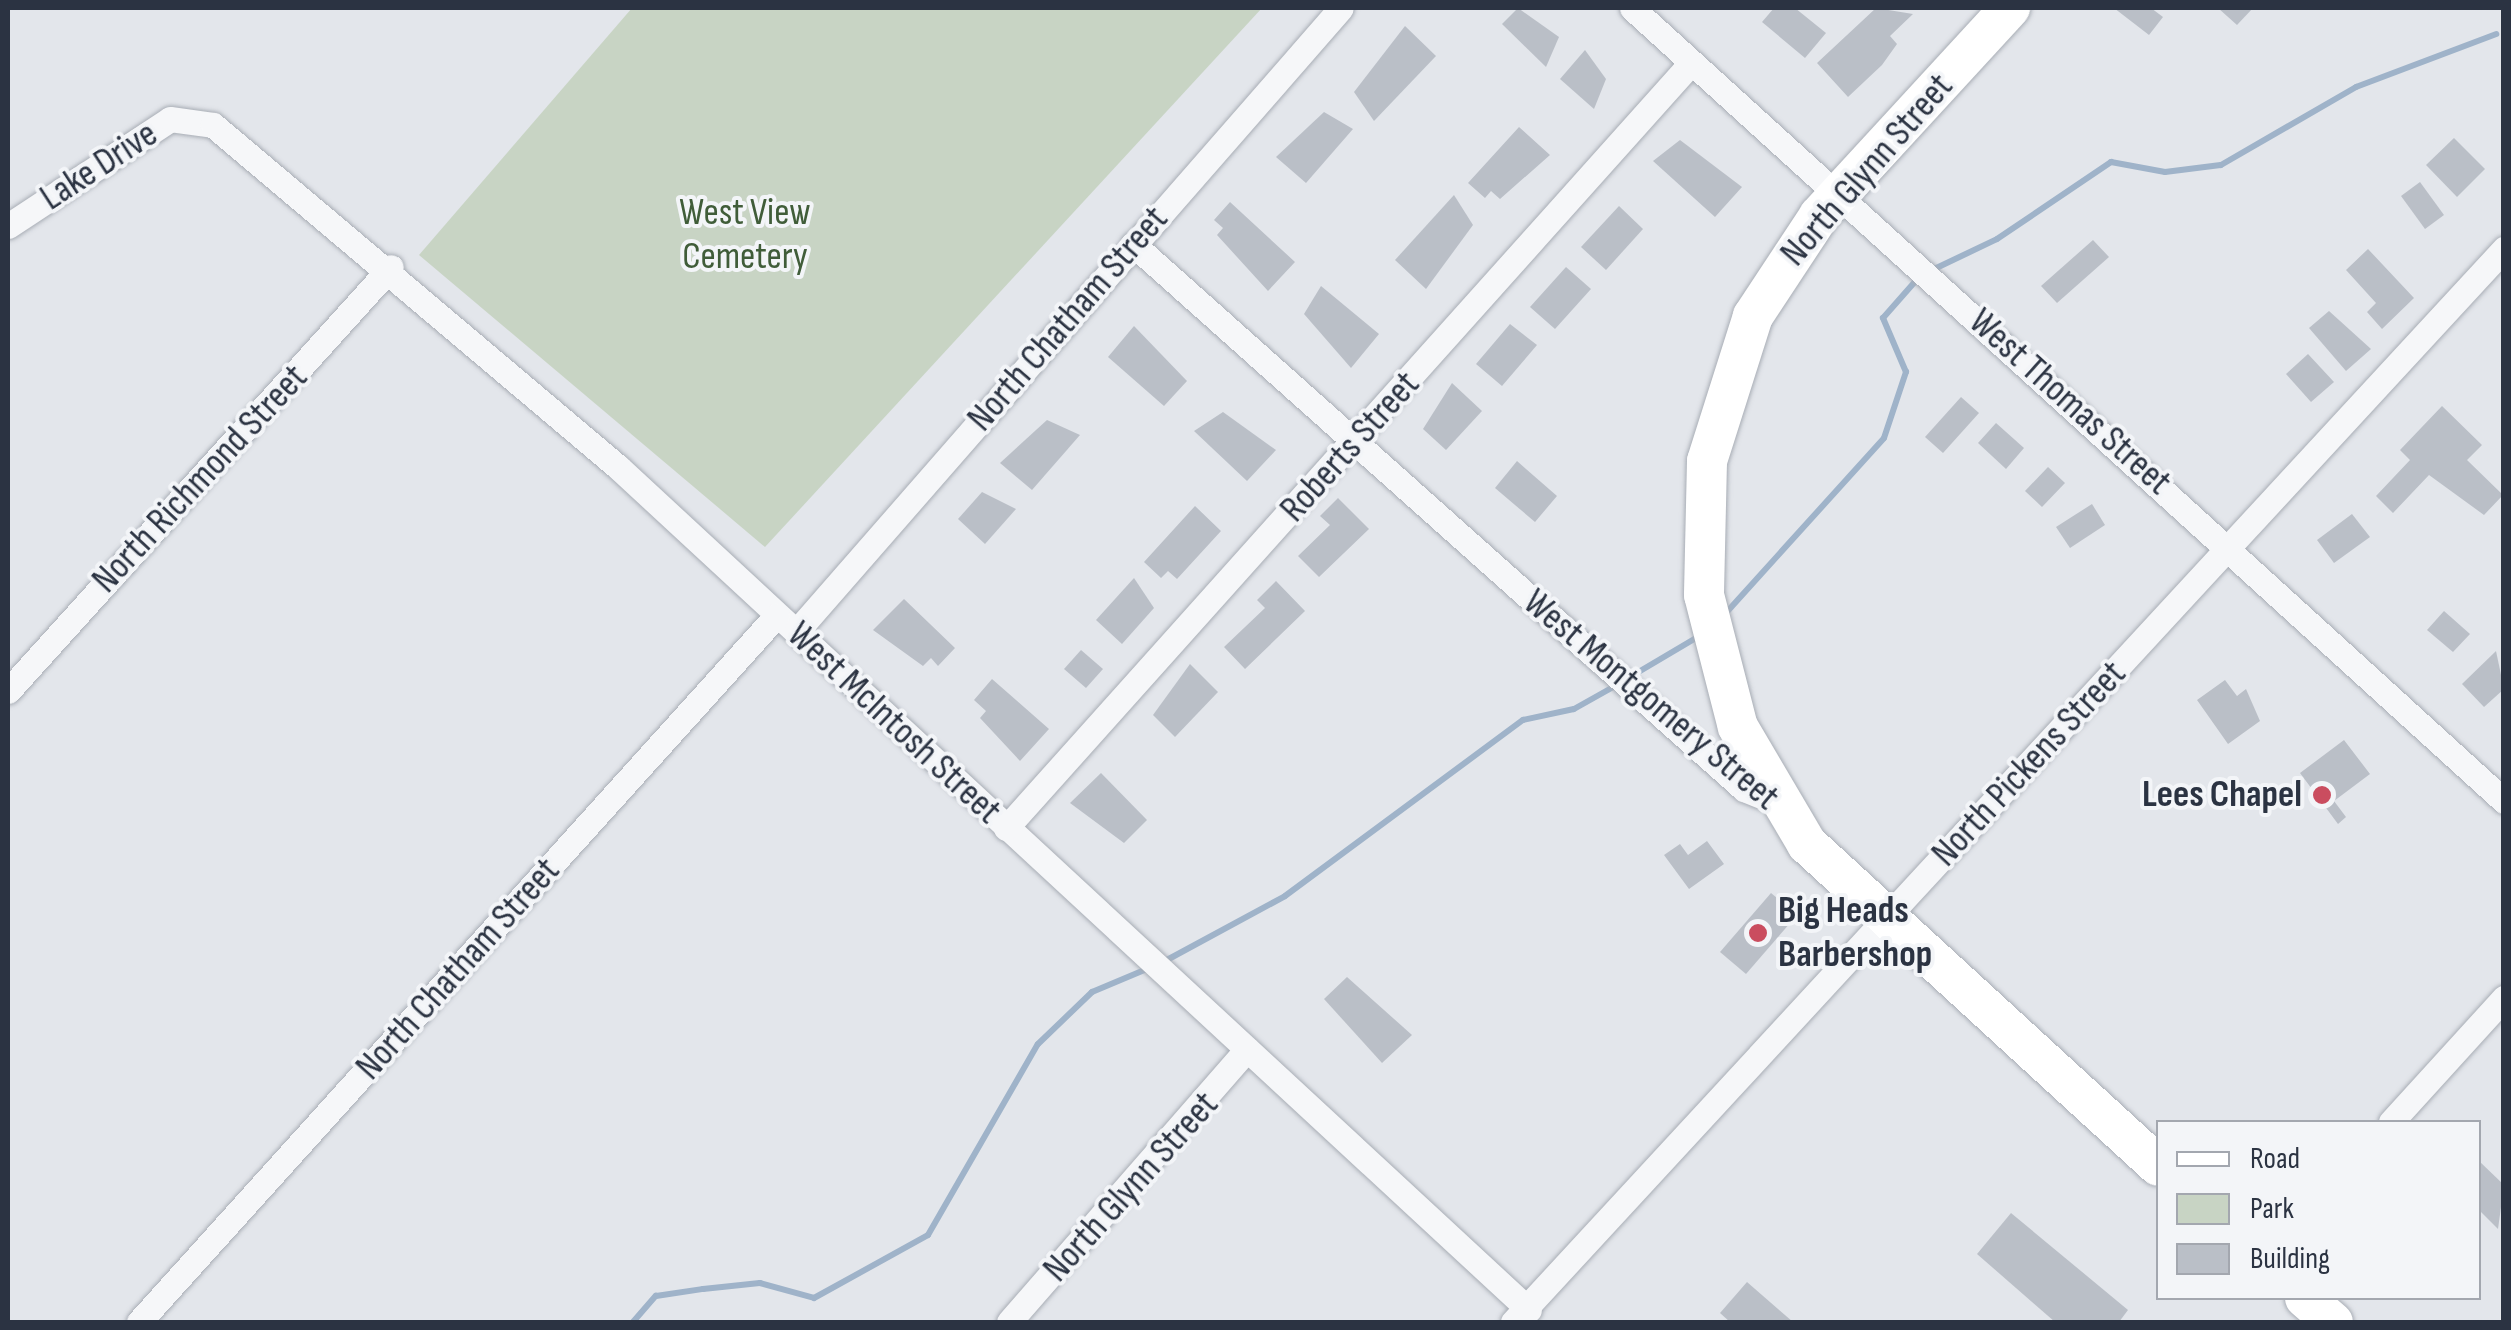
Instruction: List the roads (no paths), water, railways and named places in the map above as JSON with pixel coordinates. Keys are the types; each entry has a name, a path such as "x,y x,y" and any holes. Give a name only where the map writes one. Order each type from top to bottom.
{"main road":[{"name":"North Glynn Street","path":"1779,804 1717,664 1703,500 1742,342 1782,267 1841,192 2010,8"},
{"name":"West Montgomery Street","path":"1779,804 1885,920 2156,1164"},
{"path":"2307,1300 2333,1322"}],"street":[{"name":"North Chatham Street","path":"138,1322 787,623 1133,244 1341,8"},
{"name":"West Thomas Street","path":"1632,8 1691,64 1841,192 2504,801"},
{"name":"Roberts Street","path":"1006,828 1691,64"},
{"name":"Lake Drive","path":"8,226 170,119 213,125 245,152"},
{"name":"West McIntosh Street","path":"245,152 391,267 787,623 1247,1049 1523,1317"},
{"name":"West Montgomery Street","path":"1133,244 1744,789 1779,804"},
{"name":"North Pickens Street","path":"1523,1317 2504,248"},
{"name":"North Richmond Street","path":"8,691 391,267"},
{"path":"2393,1120 2504,998"},
{"name":"North Glynn Street","path":"1009,1322 1247,1049"}],"waterway":[{"path":"1930,271 1997,239 2111,162 2165,172 2221,165 2356,87 2496,34"},
{"path":"1725,614 1884,438 1906,372 1883,318 1919,277"},
{"path":"1630,677 1701,635"},
{"path":"1165,961 1285,896 1523,720 1574,709 1615,686"},
{"path":"633,1322 656,1296 703,1289 760,1283 814,1298 928,1235 1038,1044 1092,992 1149,968"}],"place":[{"name":"Lees Chapel","path":"2322,795"},
{"name":"Big Heads Barbershop","path":"1758,933"}],"park label":[{"name":"West View Cemetery","path":"745,235"}]}
